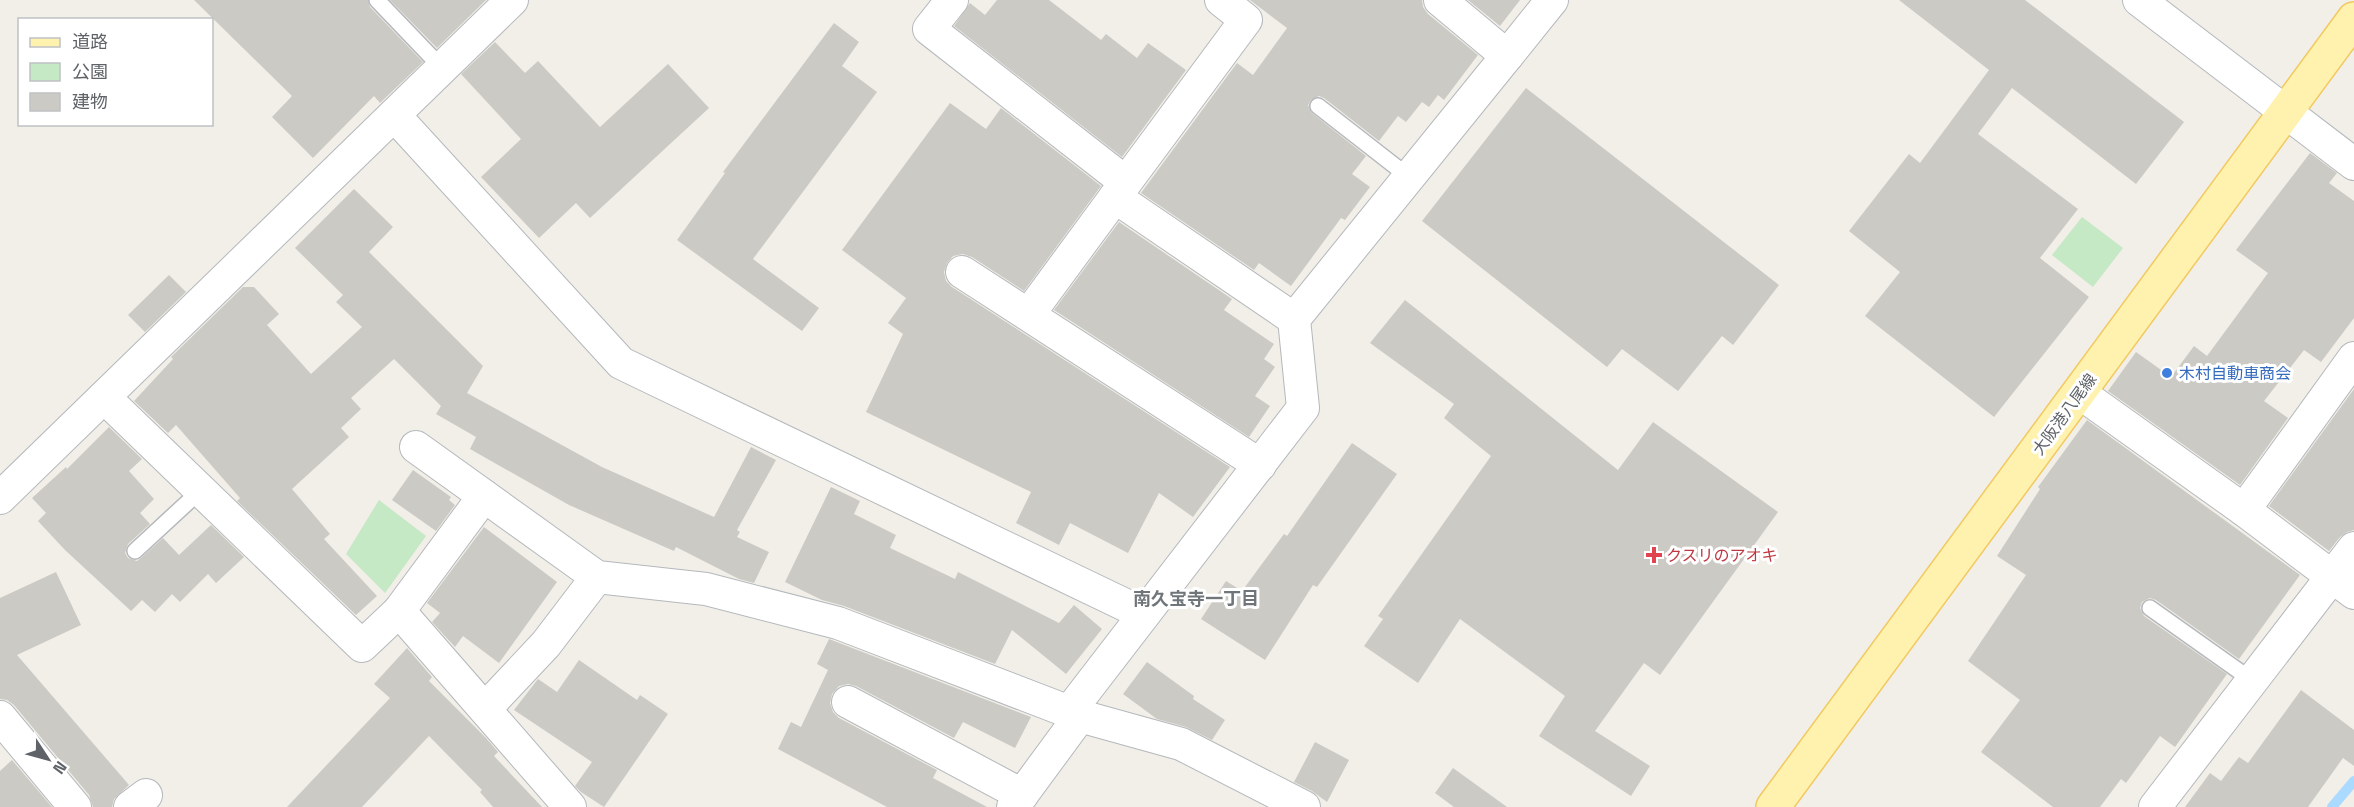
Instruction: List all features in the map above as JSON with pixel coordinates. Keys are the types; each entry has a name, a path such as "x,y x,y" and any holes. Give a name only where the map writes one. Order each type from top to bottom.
{"main road":[{"name":"大阪港八尾線","path":"1783,803 2284,111 2354,19"}],"street":[{"path":"2,493 104,397 512,0"},
{"path":"952,0 928,29 1119,189 1294,319"},
{"path":"1029,314 1119,189 1246,20 1221,0"},
{"path":"1440,0 1508,56"},
{"path":"848,702 1017,801 1144,614 1303,408 1294,319 1552,0"},
{"path":"2139,0 2354,164"},
{"path":"394,115 621,363 1144,614"},
{"path":"962,272 1260,465"},
{"path":"2244,510 2354,358"},
{"path":"104,397 362,646 399,611 484,496"},
{"path":"2094,404 2244,510 2343,585"},
{"path":"416,447 597,577 706,589 838,623 1075,714 1181,744 1304,807"},
{"path":"2155,807 2253,681 2343,585 2354,548"},
{"path":"485,709 546,644 597,577"},
{"path":"399,611 570,807"},
{"path":"0,717 75,807"}],"lane":[{"path":"377,0 442,68"},
{"path":"1318,106 1409,177"},
{"path":"135,551 201,490"},
{"path":"2150,608 2253,681"}],"green space":[{"path":"2082,217 2123,248 2093,287 2052,255"},
{"path":"379,500 426,536 385,593 346,554"}],"building":[{"path":"194,0 368,0 370,7 423,62 380,103 374,96 313,158 272,117 292,96"},
{"path":"390,0 486,0 437,48"},
{"path":"997,0 1049,0 1101,40 1106,34 1137,58 1148,43 1186,70 1122,157 954,26 970,3 985,15"},
{"path":"1250,0 1422,0 1423,7 1428,14 1478,55 1444,100 1438,95 1429,107 1422,102 1406,122 1398,116 1379,141 1324,98 1319,96 1311,100 1308,105 1312,113 1366,156 1352,174 1370,187 1345,220 1341,218 1291,286 1259,263 1254,270 1141,193 1237,63 1253,75 1287,28"},
{"path":"1468,0 1520,0 1500,26"},
{"path":"1899,0 2025,0 2184,122 2136,184 2012,88 1978,134 2078,209 2040,258 2089,297 1994,417 1865,316 1900,272 1849,231 1909,154 1920,163 1989,70"},
{"path":"834,23 859,42 842,66 877,92 753,259 819,308 802,331 677,240 725,173 723,172"},
{"path":"495,42 525,73 538,61 600,127 668,64 709,108 590,218 576,203 539,238 481,177 521,139 461,74"},
{"path":"1526,88 1779,285 1733,345 1722,336 1678,391 1622,349 1607,367 1422,221"},
{"path":"950,103 986,129 1001,108 1101,186 1024,291 972,257 963,254 953,256 947,263 944,272 946,281 1230,467 1193,517 1159,493 1128,553 1070,523 1059,545 1016,523 1031,492 866,412 903,334 888,323 906,298 842,250"},
{"path":"2310,153 2337,173 2329,183 2354,201 2354,318 2321,362 2304,350 2264,401 2288,418 2240,485 2108,391 2136,352 2171,377 2194,346 2207,356 2268,273 2236,250"},
{"path":"354,189 393,227 369,252 483,366 467,393 602,467 714,517 751,447 776,460 737,530 740,532 737,537 769,552 754,583 739,579 676,547 674,551 569,505 470,449 476,437 436,414 441,406 394,359 351,398 361,409 341,428 349,437 292,489 330,534 324,539 377,596 356,615 237,501 240,498 176,425 168,433 134,401 173,359 171,357 243,287 254,287 279,314 267,325 311,374 362,327 336,302 343,295 295,248"},
{"path":"1119,222 1232,299 1224,310 1274,344 1264,359 1275,367 1255,396 1270,406 1249,437 1054,310"},
{"path":"169,275 186,292 145,332 128,315"},
{"path":"1405,300 1618,470 1653,422 1778,512 1660,675 1644,663 1595,731 1650,766 1631,796 1539,736 1565,696 1460,619 1418,683 1364,646 1383,619 1378,616 1491,456 1444,418 1454,404 1370,343"},
{"path":"2354,389 2354,530 2340,537 2329,551 2269,506"},
{"path":"2087,420 2300,575 2239,659 2156,600 2150,598 2142,602 2140,608 2144,616 2227,674 2175,747 2160,736 2126,783 2121,779 2100,807 2053,807 1981,752 2020,700 1968,661 2026,575 1997,556 2040,489 2038,487"},
{"path":"109,427 142,459 129,471 154,499 140,513 150,524 128,544 125,553 128,558 137,561 163,538 179,555 211,525 244,557 216,583 208,574 180,602 172,594 155,612 142,600 131,611 65,550 38,521 46,513 32,498 66,467 67,469"},
{"path":"1352,443 1397,474 1317,587 1313,585 1265,660 1201,619 1226,581 1242,591 1284,534 1287,536"},
{"path":"413,470 451,497 449,500 455,505 436,531 392,500"},
{"path":"831,487 860,501 854,514 896,535 890,548 955,579 958,572 1059,623 1074,605 1102,629 1066,674 1012,630 995,664 844,606 822,600 785,582"},
{"path":"484,527 557,582 499,663 463,636 455,647 432,622 440,613 427,603"},
{"path":"56,572 81,625 17,655 129,785 114,799 112,807 93,807 89,795 14,705 7,700 0,699 0,598"},
{"path":"829,639 1031,717 1015,748 963,722 954,738 856,686 848,684 839,686 832,694 830,703 833,712 839,718 937,770 933,778 987,807 887,807 778,749 791,722 801,727 828,670 817,664"},
{"path":"407,648 432,677 429,681 486,738 498,752 494,756 542,807 493,807 480,792 482,790 429,736 362,807 287,807 390,698 374,684"},
{"path":"579,660 637,700 640,695 668,714 604,807 575,786 592,762 514,710 538,679 557,692"},
{"path":"1147,662 1194,696 1193,699 1225,720 1212,740 1186,727 1157,719 1123,694"},
{"path":"2301,690 2354,730 2354,766 2343,758 2308,807 2185,807 2210,773 2221,781 2239,757 2248,763"},
{"path":"1315,742 1349,760 1327,802 1294,782"},
{"path":"12,760 52,807 0,807 0,771"},
{"path":"1453,768 1507,807 1454,807 1435,793"}],"waterway":[{"path":"2332,807 2354,781"}],"place":[{"name":"木村自動車商会","path":"2167,373"},
{"name":"クスリのアオキ","path":"1654,555"}],"district":[{"name":"南久宝寺一丁目","path":"1196,599"}]}
